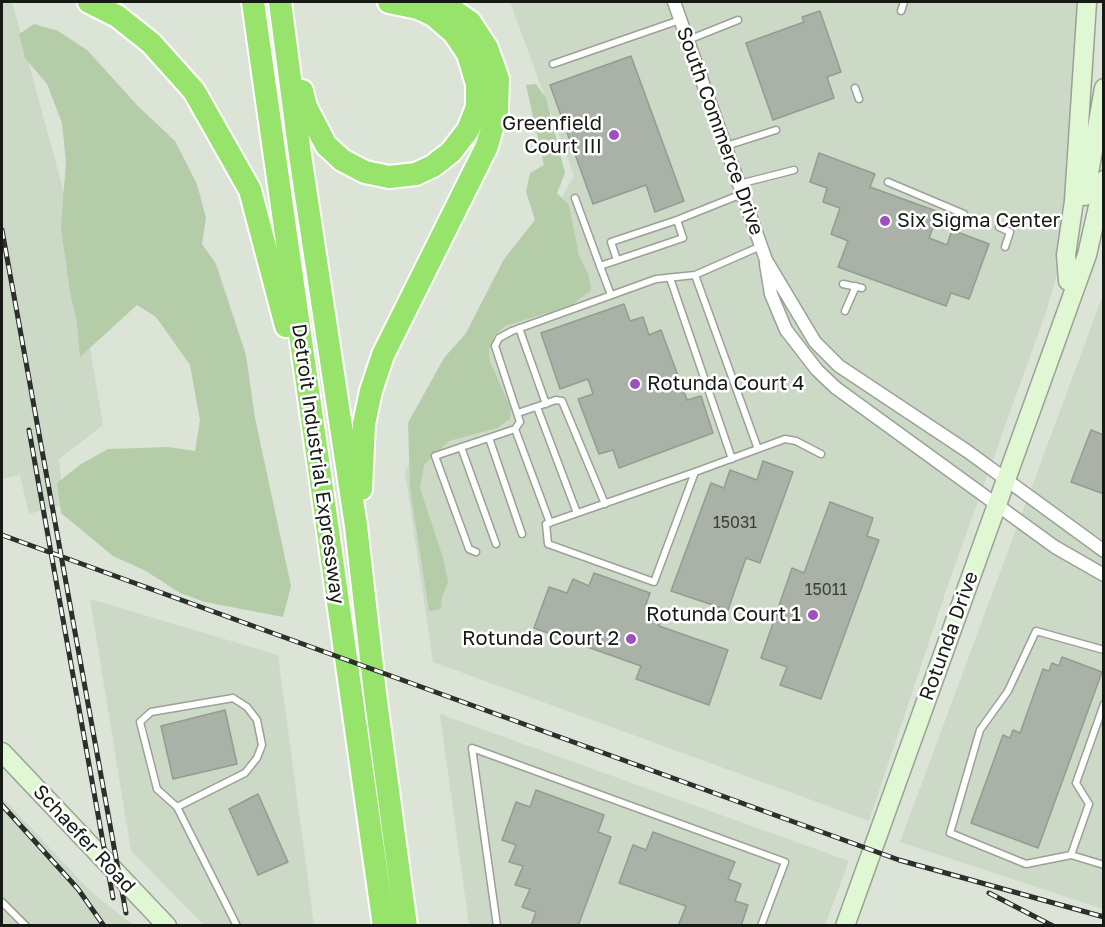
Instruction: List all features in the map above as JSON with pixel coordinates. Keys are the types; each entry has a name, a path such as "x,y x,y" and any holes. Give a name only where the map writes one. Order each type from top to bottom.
{"highway":[{"path":"89,2 117,16 136,30 194,91 250,190 313,431"},
{"path":"283,17 297,58 306,107 326,145 342,160 365,172 389,177 416,174 443,160 460,142 477,107 477,84 468,54 454,33 433,15 418,8 389,2"},
{"path":"356,526 361,497 364,424 382,355 487,147 497,111 498,79 487,48 470,22 441,2"},
{"name":"Detroit Industrial Expressway","path":"255,10 384,926"},
{"name":"Detroit Industrial Expressway","path":"283,17 356,526 375,693 406,926"}],"main road":[{"path":"1068,281 1066,255 1074,201 1087,2"},
{"name":"Rotunda Drive","path":"1053,348 1068,281 1104,88"},
{"name":"Rotunda Drive","path":"845,926 1087,255 1104,180"},
{"path":"1053,348 1074,307 1104,218"},
{"name":"Schaefer Road","path":"2,752 167,926"}],"street":[{"name":"South Commerce Drive","path":"674,2 766,260 808,333 826,354 852,375 905,408 1104,551"},
{"name":"South Commerce Drive","path":"766,260 769,286 776,311 801,351 817,370 855,403 1055,547 1104,575"}],"lane":[{"path":"901,11 904,2"},
{"path":"553,64 680,20"},
{"path":"688,40 738,20"},
{"path":"855,88 859,99"},
{"path":"726,146 776,130"},
{"path":"617,260 610,242 677,220 741,189 794,170"},
{"path":"888,182 964,214"},
{"path":"575,198 611,295"},
{"path":"600,266 683,238 677,220"},
{"path":"999,227 1010,232 1005,247"},
{"path":"476,552 469,549 435,456 515,429 520,422 495,346 499,338 519,328 656,279 695,275 761,246"},
{"path":"695,275 758,449"},
{"path":"670,278 732,459"},
{"path":"843,284 859,287 845,311"},
{"path":"519,328 546,404"},
{"path":"518,413 556,400 565,405 605,504"},
{"path":"537,407 577,513"},
{"path":"515,429 550,523"},
{"path":"489,438 522,534"},
{"path":"695,472 654,582 548,544 546,524 784,439 796,441 821,454"},
{"path":"461,447 496,544"},
{"path":"1104,650 1036,631 1008,692 980,730 950,833 1026,864 1071,855 1104,865"},
{"path":"177,807 245,773 257,758 262,746 257,720 247,707 233,698 151,712 141,722 157,789 177,807 237,926"},
{"path":"1071,855 1089,804 1076,783 1104,704"},
{"path":"497,926 472,748 785,862 761,926"},
{"path":"2,902 26,926"}],"shaded area":[{"path":"2,2 12,2 64,193 103,425 59,459 64,505 29,514 20,475 2,479"},
{"path":"510,2 1084,2 1059,267 1046,312 950,579 869,821 433,662 405,472 574,176"},
{"path":"1103,295 1103,909 900,842"},
{"path":"90,599 278,655 314,925 204,925 131,851"},
{"path":"440,714 849,861 825,925 469,925"},
{"path":"2,797 90,891 133,925 2,925"}],"green space":[{"path":"34,24 58,31 87,50 138,106 175,141 197,184 206,218 202,244 216,264 246,355 255,418 291,586 283,617 205,602 180,593 146,571 113,556 61,513 57,483 81,464 108,449 168,447 195,451 200,420 190,365 156,317 137,305 80,357 77,323 70,292 61,227 66,162 62,123 47,84 25,58 19,34"},
{"path":"536,84 546,98 565,173 557,193 569,205 579,256 589,276 591,290 572,305 505,326 494,336 489,350 490,362 511,408 510,419 497,428 449,441 424,465 420,488 443,558 448,582 442,597 441,609 429,611 410,489 408,423 444,358 466,333 504,259 535,220 526,192 530,173 544,165 526,85"}],"building":[{"path":"820,11 841,72 827,77 834,98 773,120 746,43 804,22 802,17"},
{"name":"Greenfield Court III","path":"631,56 684,201 655,212 646,185 593,204 550,85"},
{"name":"Six Sigma Center","path":"819,153 875,174 870,187 939,212 929,238 947,245 952,230 989,244 969,299 951,293 946,306 838,267 848,241 831,234 840,208 823,202 827,188 810,182"},
{"name":"Rotunda Court 4","path":"624,304 630,321 643,317 649,335 661,330 687,400 701,396 713,433 619,468 613,450 599,454 578,399 593,394 588,379 560,389 541,333"},
{"path":"1091,430 1104,435 1104,494 1071,482"},
{"path":"763,461 793,472 760,563 746,558 728,610 671,591 711,483 724,488 730,470 757,480"},
{"name":"Rotunda Court 1","path":"830,502 873,518 867,536 879,540 821,699 780,685 787,667 761,658 792,568 804,573"},
{"name":"Rotunda Court 2","path":"594,573 650,593 645,607 663,614 659,626 728,650 709,705 636,679 641,666 534,628 549,587 567,593 573,579 589,586"},
{"path":"1062,657 1102,672 1038,848 971,823 1003,735 1010,738 1013,730 1020,733 1043,669 1049,671 1052,663 1059,666"},
{"path":"225,710 237,764 173,779 161,726"},
{"path":"536,790 604,815 598,832 611,837 578,926 531,926 536,912 522,907 530,889 515,885 523,866 509,862 516,845 502,840 516,802 530,807"},
{"path":"258,794 288,862 258,875 229,809"},
{"path":"653,832 735,862 728,879 741,884 735,901 748,905 741,926 678,926 686,906 619,883 633,845 646,850"}],"railway":[{"path":"2,230 126,913"},
{"path":"29,430 113,898"},
{"path":"2,535 899,860 1104,917"},
{"path":"2,805 78,889 104,926"},
{"path":"989,893 1053,926"}],"place":[{"name":"Greenfield Court III","path":"614,135"},
{"name":"Six Sigma Center","path":"885,221"},
{"name":"Rotunda Court 4","path":"635,384"},
{"name":"Rotunda Court 1","path":"813,615"},
{"name":"Rotunda Court 2","path":"631,639"}]}
